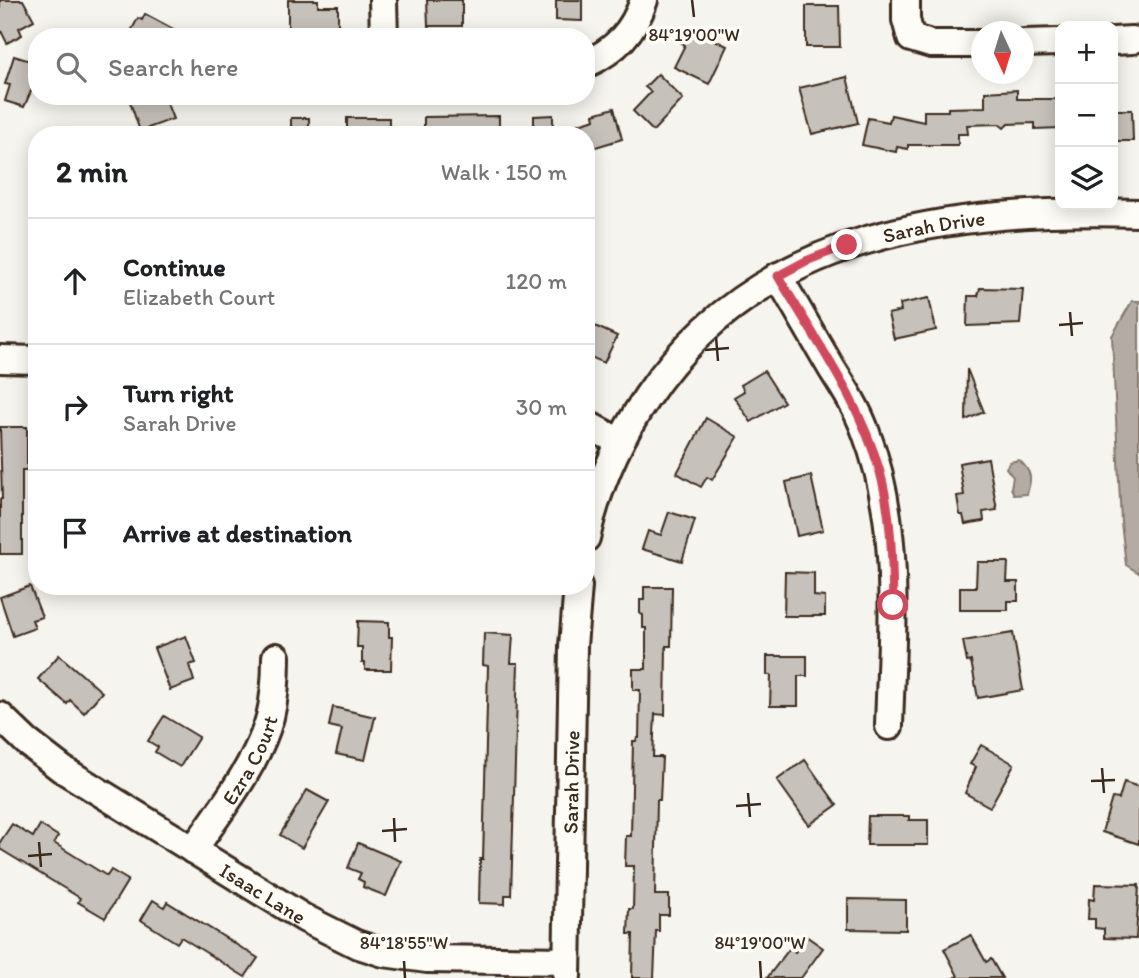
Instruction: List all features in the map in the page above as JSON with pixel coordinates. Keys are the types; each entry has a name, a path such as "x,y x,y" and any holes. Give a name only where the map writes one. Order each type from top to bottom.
{"street":[{"path":"383,0 384,28"},
{"path":"595,59 612,50 633,27 644,0"},
{"path":"906,0 906,20 911,38 931,44 971,44"},
{"path":"1034,43 1055,42"},
{"name":"Sarah Drive","path":"595,508 606,472 620,442 657,382 686,348 718,317 778,276 806,261 847,245 904,229 993,216 1056,212 1139,213"},
{"path":"778,276 851,401 865,428 880,471 891,545 893,605 889,726"},
{"path":"0,359 28,360"},
{"path":"595,429 620,442"},
{"name":"Sarah Drive","path":"567,970 573,646 577,595"},
{"name":"Ezra Court","path":"193,850 257,748 269,720 275,689 276,657"},
{"name":"Isaac Lane","path":"0,716 27,742 62,769 303,918 356,944 384,953 567,970"}],"shaded area":[{"path":"1132,301 1139,301 1139,573 1126,565 1121,522 1112,336"},
{"path":"1019,460 1029,472 1030,484 1027,494 1014,495 1011,488 1013,477 1006,468 1010,462"}],"building":[{"path":"0,0 23,0 34,20 19,28 22,35 7,43 0,29"},
{"path":"288,0 318,0 318,6 338,6 338,28 288,28"},
{"path":"427,0 462,0 462,26 428,26"},
{"path":"556,0 582,0 582,21 556,20"},
{"path":"806,6 839,6 840,47 806,47"},
{"path":"145,14 171,28 133,28 138,18 142,20"},
{"path":"688,27 727,46 709,84 674,67 685,45 680,42"},
{"path":"14,56 28,60 28,98 24,107 5,101 10,85 5,84"},
{"path":"658,74 683,99 653,131 633,111 651,92 645,87"},
{"path":"847,77 858,123 812,134 799,88"},
{"path":"1017,90 1017,99 1055,99 1055,128 1035,129 1035,123 1008,124 1004,128 999,124 967,125 968,134 958,134 958,145 908,145 908,149 897,147 896,152 862,145 868,118 889,122 891,115 924,122 924,111 985,107 985,92"},
{"path":"131,105 168,105 173,119 154,126 138,126"},
{"path":"614,108 622,139 595,147 595,126 572,126 595,119 594,114"},
{"path":"1118,110 1132,110 1133,141 1118,141"},
{"path":"553,115 553,126 534,126 534,116"},
{"path":"499,116 499,126 424,126 424,117"},
{"path":"291,118 309,118 309,126 291,126"},
{"path":"347,118 389,118 389,126 347,126"},
{"path":"980,288 1023,289 1020,324 967,326 968,296 978,296"},
{"path":"929,298 936,330 894,339 888,314 901,311 900,304"},
{"path":"595,326 617,336 604,363 595,359"},
{"path":"967,369 984,412 966,420"},
{"path":"764,371 784,402 751,422 734,397 744,391 741,385"},
{"path":"706,418 738,437 712,480 707,477 701,487 677,473"},
{"path":"0,427 27,427 27,470 22,470 22,554 0,554"},
{"path":"988,458 997,510 983,512 984,521 965,524 963,515 960,515 957,496 964,495 959,463"},
{"path":"811,476 823,530 797,536 786,482"},
{"path":"669,512 695,520 682,561 642,549 648,531 661,535"},
{"path":"977,562 1008,562 1007,582 1018,582 1018,601 1008,601 1008,610 960,610 960,587 976,587"},
{"path":"785,572 814,573 814,596 825,597 825,616 784,616"},
{"path":"28,587 28,595 33,595 42,617 32,620 35,628 13,636 0,597"},
{"path":"644,587 672,587 671,646 666,646 665,715 655,714 653,757 662,757 660,800 657,800 655,895 669,895 669,915 659,915 654,978 632,978 633,934 628,934 629,909 633,909 634,866 625,866 626,836 631,836 633,741 639,738 640,690 633,690 633,669 646,669 646,628 643,628 643,615 640,614"},
{"path":"358,621 389,622 389,637 392,637 391,670 365,670 362,647 357,647"},
{"path":"484,633 513,635 511,663 518,663 511,895 505,895 505,904 479,903 480,859 483,859 488,666 483,665"},
{"path":"1013,633 1023,690 978,698 971,661 967,662 963,641"},
{"path":"186,636 196,663 189,665 194,681 170,690 154,648"},
{"path":"59,655 102,692 84,713 70,700 67,704 38,679"},
{"path":"767,656 807,656 807,676 798,676 798,706 770,706 771,675 767,675"},
{"path":"333,707 375,717 365,760 336,754 342,729 329,726"},
{"path":"164,716 199,737 180,767 155,752 158,747 148,741"},
{"path":"981,745 1014,764 990,807 965,793 976,767 970,764"},
{"path":"805,760 837,805 809,825 777,780"},
{"path":"1124,782 1139,787 1139,844 1102,832 1112,798 1119,799"},
{"path":"307,790 329,802 302,848 280,835"},
{"path":"868,816 909,816 909,820 928,820 928,845 867,845"},
{"path":"12,824 33,837 40,825 58,836 54,843 107,876 111,870 128,880 105,918 78,902 80,898 0,849 0,842"},
{"path":"358,843 401,861 386,896 363,887 364,882 358,879 361,873 348,868"},
{"path":"1095,884 1139,885 1136,939 1104,938 1104,929 1095,928 1095,919 1088,919 1089,899 1094,900"},
{"path":"848,899 906,900 906,930 848,929"},
{"path":"153,900 164,907 167,902 258,958 245,977 181,937 177,943 141,920"},
{"path":"971,935 986,962 991,959 1002,978 954,978 958,976 944,949"},
{"path":"806,936 823,948 801,978 767,978 790,948 795,952"}],"route":[{"path":"847,245 806,261 778,276 865,428 880,471 886,500 893,605"}]}
